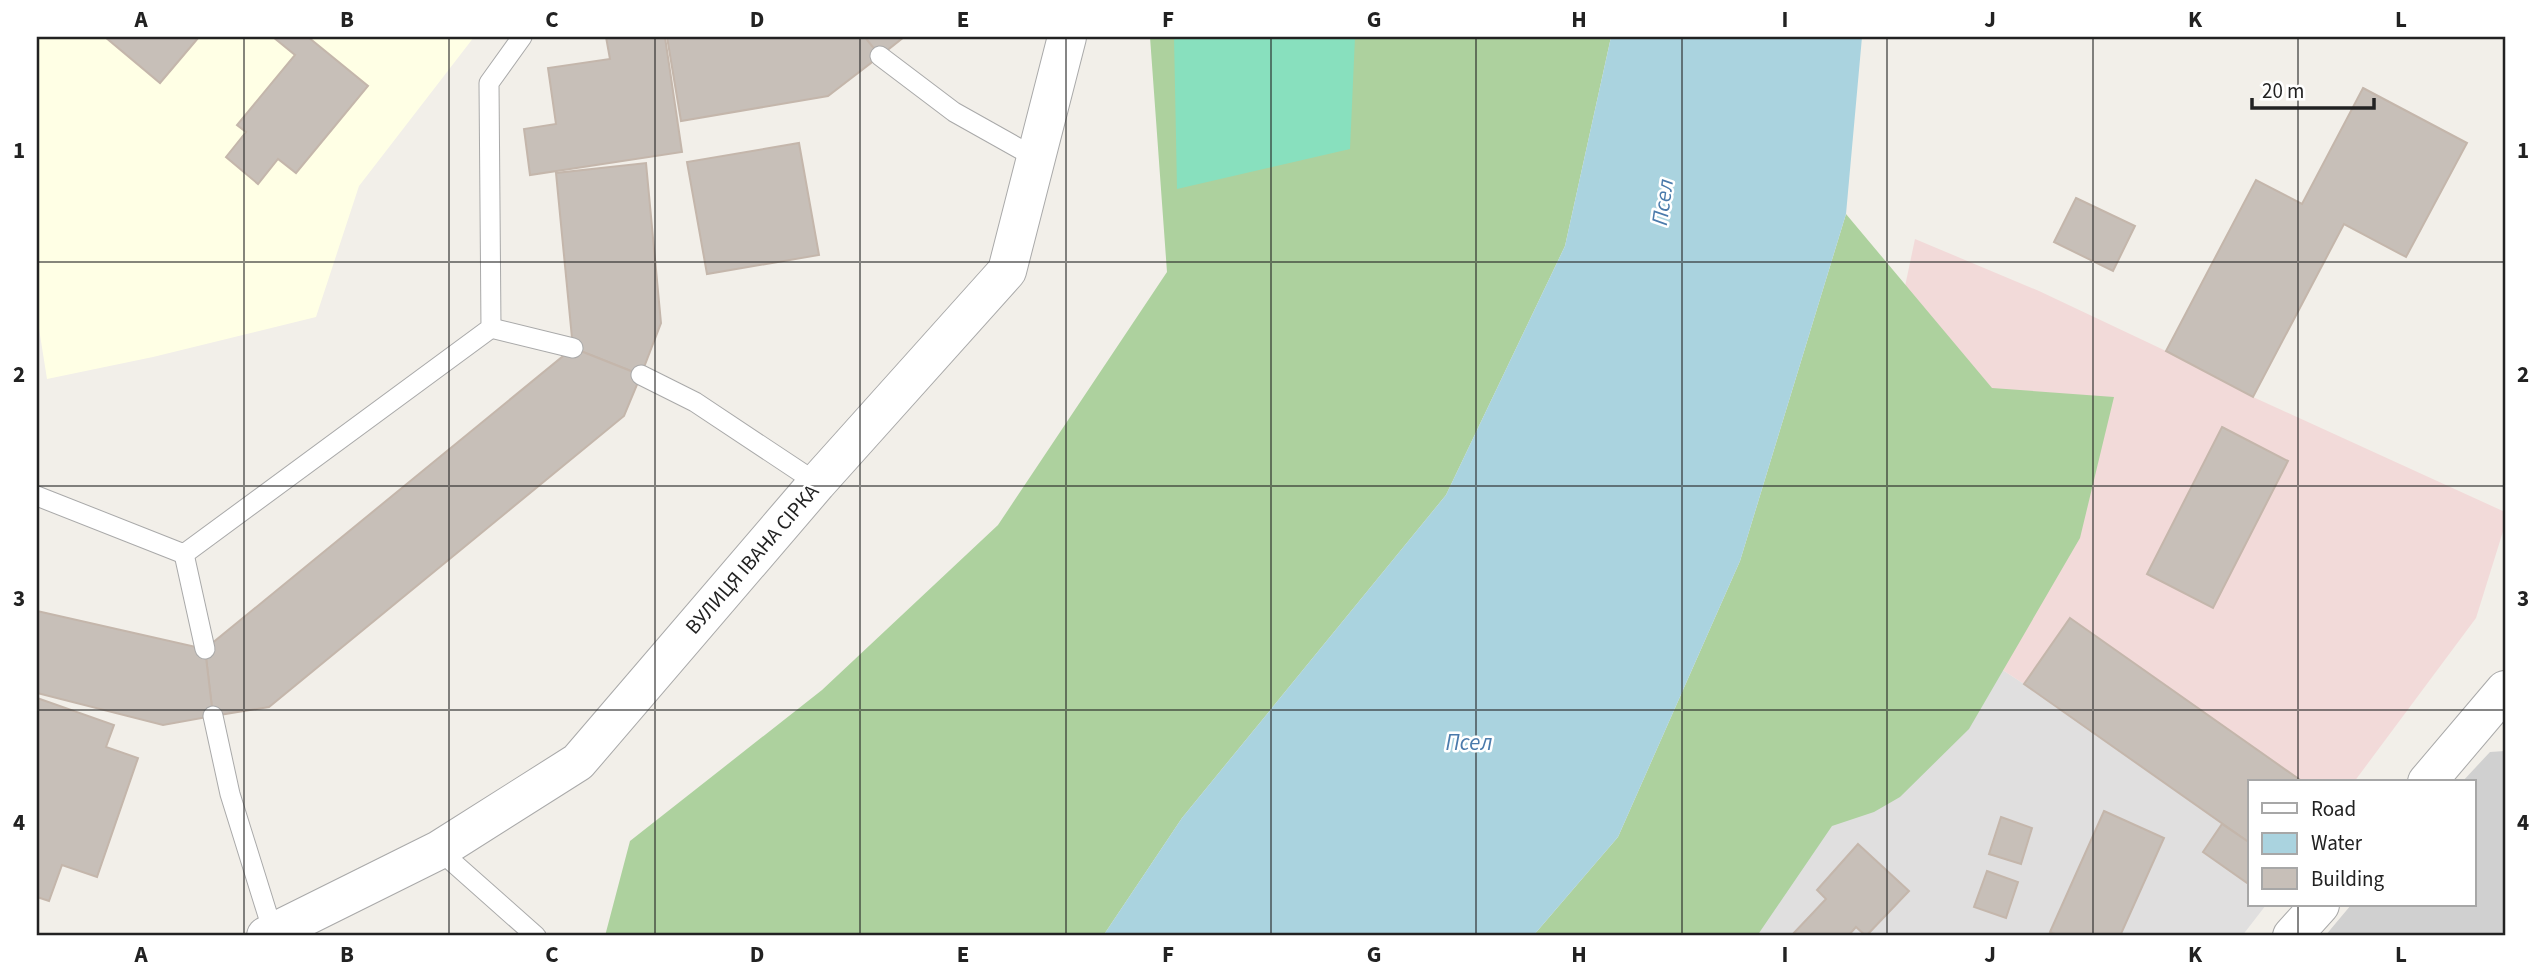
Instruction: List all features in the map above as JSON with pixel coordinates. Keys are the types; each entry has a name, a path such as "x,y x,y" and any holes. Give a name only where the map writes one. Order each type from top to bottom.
{"street":[{"name":"ВУЛИЦЯ ІВАНА СІРКА","path":"270,934 439,850 578,762 817,483 1007,271 1068,37"},
{"path":"2429,780 2505,690"},
{"path":"2292,936 2319,906"}],"lane":[{"path":"491,328 489,83 522,37"},
{"path":"880,56 954,112 1036,158"},
{"path":"491,328 573,348"},
{"path":"184,554 491,328"},
{"path":"641,375 695,402 817,483"},
{"path":"37,496 184,554"},
{"path":"184,554 205,649"},
{"path":"213,716 230,794 270,934"},
{"path":"439,850 536,936"}],"shaded area":[{"path":"37,37 474,37 359,186 316,317 153,357 47,379 37,316"},
{"path":"1915,239 2039,291 2166,351 2253,397 2505,512 2505,525 2476,618 2355,780 2248,780 2248,842 1963,644 1877,419"},
{"path":"1963,644 2248,842 2248,906 2265,906 2242,936 1756,936 1796,769"},
{"path":"2505,751 2505,936 2325,936 2350,906 2476,906 2476,780 2464,780 2490,752"}],"green space":[{"path":"1150,37 1611,37 1565,246 1446,495 1182,818 1103,936 605,936 630,841 822,690 998,525 1167,272"},
{"path":"1174,37 1355,37 1350,149 1177,189"},
{"path":"1846,214 1992,388 2114,397 2080,538 1969,729 1900,797 1874,812 1832,826 1757,936 1533,936 1618,837 1740,561"}],"water":[{"name":"Псел","path":"1611,37 1862,37 1846,214 1740,561 1618,837 1533,936 1103,936 1182,818 1446,495 1565,246"}],"building":[{"path":"105,37 199,37 160,83"},
{"path":"273,37 308,37 368,86 296,173 278,159 258,184 226,157 246,132 237,125 295,55"},
{"path":"606,37 665,37 682,152 530,175 524,129 556,124 548,68 610,59"},
{"path":"667,37 865,37 880,56 828,96 681,121"},
{"path":"865,37 904,37 880,56"},
{"path":"2363,88 2467,143 2406,257 2344,224 2253,397 2166,351 2256,180 2302,204"},
{"path":"799,143 819,255 707,274 687,162"},
{"path":"646,163 661,323 641,375 573,348 556,173"},
{"path":"2076,198 2135,226 2113,271 2054,242"},
{"path":"573,348 641,375 624,416 269,707 213,716 205,649"},
{"path":"2222,427 2288,461 2213,608 2147,574"},
{"path":"37,611 205,649 213,716 163,725 37,693"},
{"path":"2070,618 2300,780 2248,780 2248,842 2024,684"},
{"path":"37,698 114,725 106,747 138,758 97,877 62,865 49,901 37,897"},
{"path":"2104,811 2164,838 2120,936 2060,936 2050,932"},
{"path":"2001,817 2032,828 2021,864 1989,854"},
{"path":"2222,824 2248,842 2248,884 2203,852"},
{"path":"1858,844 1909,891 1866,936 1856,927 1848,936 1791,936 1826,899 1817,890"},
{"path":"1987,871 2018,882 2006,918 1974,907"}]}
